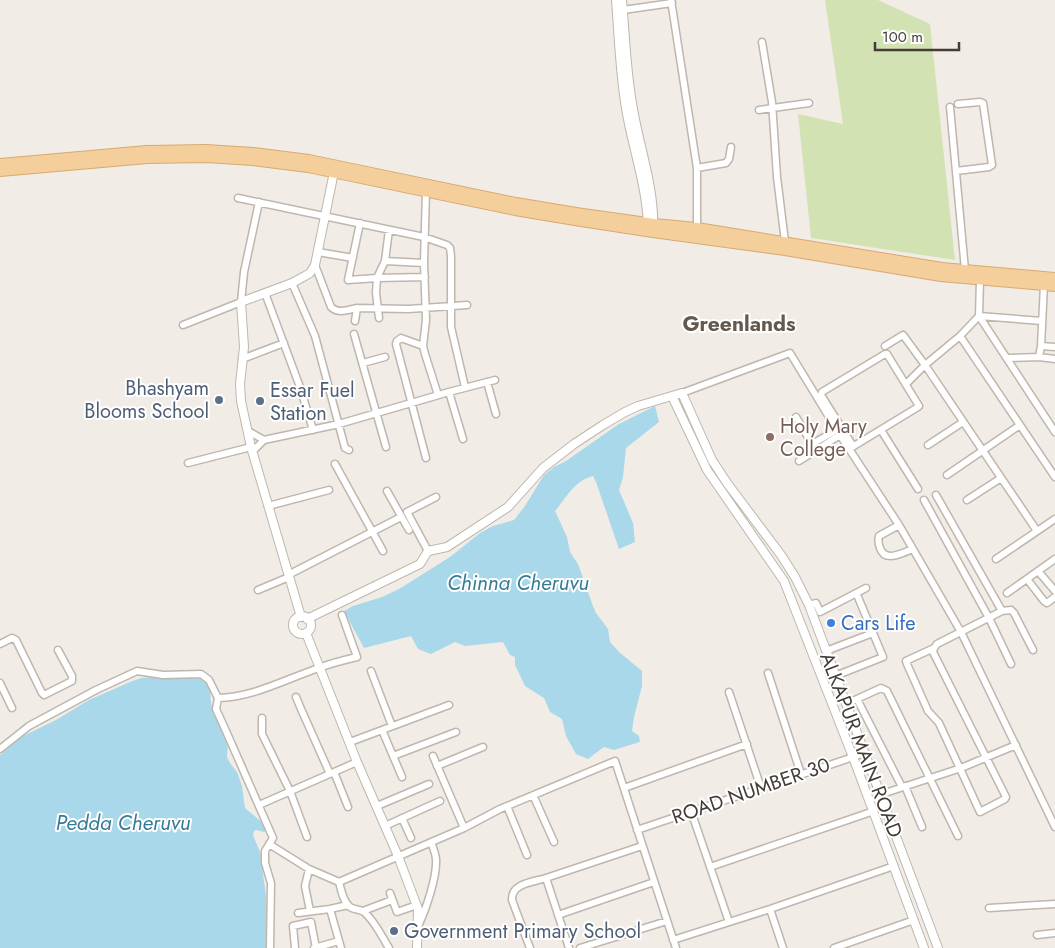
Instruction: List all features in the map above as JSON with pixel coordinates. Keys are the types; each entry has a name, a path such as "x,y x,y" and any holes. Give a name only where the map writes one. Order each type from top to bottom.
{"main road":[{"path":"0,164 147,151 206,150 253,153 309,160 516,203 651,228 941,276 1055,286"},
{"path":"0,171 147,158 206,157 253,160 308,167 515,210 651,228 698,228 942,268 1055,278"}],"street":[{"path":"616,0 623,43 629,105 646,188 651,228"},
{"path":"622,0 623,43"},
{"path":"623,10 671,1 697,168 698,228"},
{"path":"762,42 772,108 777,177 785,242"},
{"path":"759,110 809,103"},
{"path":"956,171 992,165 983,103 958,104"},
{"path":"950,107 965,270"},
{"path":"697,168 726,163 729,159 730,147"},
{"path":"183,325 292,282 310,273 315,265 334,172"},
{"path":"426,192 424,237 426,308 423,346 438,395"},
{"path":"238,198 424,237 447,245 450,248 451,326 465,387"},
{"path":"259,202 244,272 241,302 244,347 240,384 241,401 252,450 289,576 304,618 310,623 308,631 299,634 294,628 294,622 298,618 304,618 420,564 428,551 447,547 508,507 543,468 574,444 625,412 790,353 839,433 851,448"},
{"path":"360,224 348,280 425,277"},
{"path":"379,318 376,294 377,278 385,261 389,230"},
{"path":"318,252 353,258"},
{"path":"385,261 424,262"},
{"path":"315,265 331,307 334,310 467,305"},
{"path":"980,280 979,316 1055,432"},
{"path":"292,282 316,336 339,424 346,448 349,450"},
{"path":"1039,357 1044,285"},
{"path":"265,293 301,390 313,430"},
{"path":"355,321 357,308"},
{"path":"979,316 1042,321"},
{"path":"906,384 925,365 960,336 979,316"},
{"path":"354,334 386,447"},
{"path":"885,346 903,335 1037,531"},
{"path":"960,336 1054,474"},
{"path":"423,346 401,338 396,344 426,458"},
{"path":"242,359 284,343"},
{"path":"1041,346 1055,347"},
{"path":"851,448 919,406 887,354 821,394 851,448 899,525 961,632 1055,827"},
{"path":"363,364 385,357"},
{"path":"1008,358 1039,357 1055,359"},
{"path":"188,463 252,450 264,440 339,424 495,380"},
{"path":"487,382 496,414"},
{"path":"277,394 301,390"},
{"path":"448,392 463,439"},
{"name":"ALKAPUR MAIN ROAD","path":"682,392 712,460 781,555 809,606 938,948"},
{"name":"ALKAPUR MAIN ROAD","path":"672,396 707,470 782,577 853,756 924,948"},
{"path":"796,417 812,444 839,433"},
{"path":"928,444 963,422"},
{"path":"947,475 1020,426"},
{"path":"881,430 918,489"},
{"path":"248,431 264,440"},
{"path":"799,461 839,433"},
{"path":"335,464 383,551"},
{"path":"967,500 1001,478"},
{"path":"268,506 329,490"},
{"path":"388,491 408,530"},
{"path":"936,495 1002,612"},
{"path":"428,551 407,512 436,497"},
{"path":"924,500 989,618 1011,664"},
{"path":"258,590 289,576 402,517"},
{"path":"996,559 1055,519"},
{"path":"899,525 880,536 878,540 882,552 885,556 891,556 912,548"},
{"path":"1007,593 1055,559"},
{"path":"782,577 791,571"},
{"path":"1038,571 1055,591"},
{"path":"1027,579 1044,602 1047,603 1055,597"},
{"path":"809,606 816,603 820,612 866,588"},
{"path":"836,676 883,657 858,597"},
{"path":"934,648 933,652 1006,797 980,812 939,723 928,711 906,662 989,618 1011,610 1033,650"},
{"path":"218,698 250,694 321,667 357,657 342,615"},
{"path":"306,633 357,762 417,905 417,948"},
{"path":"826,651 873,633"},
{"path":"0,644 12,638 16,640 44,694 72,681 72,676 58,650"},
{"path":"0,750 29,726 96,690 138,671 162,676 201,674 209,680 218,698 216,710 273,838 265,851 265,864 271,883 270,948"},
{"path":"371,671 392,726"},
{"path":"768,673 801,774"},
{"path":"0,683 12,708"},
{"path":"846,704 881,688 887,691 958,836"},
{"path":"729,692 761,788"},
{"path":"296,697 348,807"},
{"path":"857,699 922,827"},
{"path":"350,742 449,705"},
{"path":"262,718 262,734 290,791 307,837"},
{"path":"382,730 402,777"},
{"path":"393,756 456,732"},
{"path":"624,788 747,744"},
{"path":"880,795 961,768 1016,745"},
{"path":"437,766 482,747"},
{"name":"ROAD NUMBER 30","path":"636,830 865,753"},
{"path":"433,756 464,828"},
{"path":"259,805 357,762"},
{"path":"269,844 309,869 339,882 464,828 507,806 615,762 676,948"},
{"path":"377,806 429,784"},
{"path":"534,795 554,842"},
{"path":"385,826 440,801"},
{"path":"507,806 527,855"},
{"path":"691,811 729,922"},
{"path":"710,867 874,811"},
{"path":"402,818 410,838"},
{"path":"418,926 425,911 436,870 436,858 431,842"},
{"path":"530,948 512,895 514,890 519,886 642,846"},
{"path":"673,940 894,866"},
{"path":"309,869 305,886 310,911"},
{"path":"546,878 568,948"},
{"path":"339,882 348,905 363,911 389,948"},
{"path":"558,915 654,882"},
{"path":"363,911 391,897 398,912 417,905"},
{"path":"989,908 1055,904"},
{"path":"298,912 348,905"},
{"path":"295,948 293,926 311,922 315,948 340,944 330,909"},
{"path":"770,909 783,948"},
{"path":"580,948 667,920"},
{"path":"834,948 914,920"},
{"path":"1037,934 1055,933"}],"green space":[{"path":"825,0 878,0 930,24 955,260 811,238 798,114 843,124"}],"water":[{"name":"Chinna Cheruvu","path":"655,406 659,422 626,448 623,477 619,490 633,523 635,542 619,549 593,476 586,478 576,486 555,511 567,537 570,552 578,564 596,613 608,629 610,642 642,671 642,686 632,731 639,736 640,742 614,750 604,747 588,759 576,754 566,736 562,719 550,712 544,698 525,686 515,665 515,657 510,655 503,642 465,646 455,642 431,654 418,649 411,636 364,648 344,611 399,589 450,557 480,533 493,526 514,520 544,475 619,424"},
{"name":"Pedda Cheruvu","path":"194,676 208,682 214,713 228,741 227,757 237,772 242,786 245,808 264,824 266,830 264,832 256,830 253,835 260,852 266,896 266,948 0,948 0,755 21,737 56,720 89,700 130,682 141,678"}],"place":[{"name":"Bhashyam Blooms School","path":"219,400"},
{"name":"Essar Fuel Station","path":"260,401"},
{"name":"Holy Mary College","path":"770,437"},
{"name":"Cars Life","path":"831,623"},
{"name":"Government Primary School","path":"394,931"}],"district":[{"name":"Greenlands","path":"739,324"}]}
